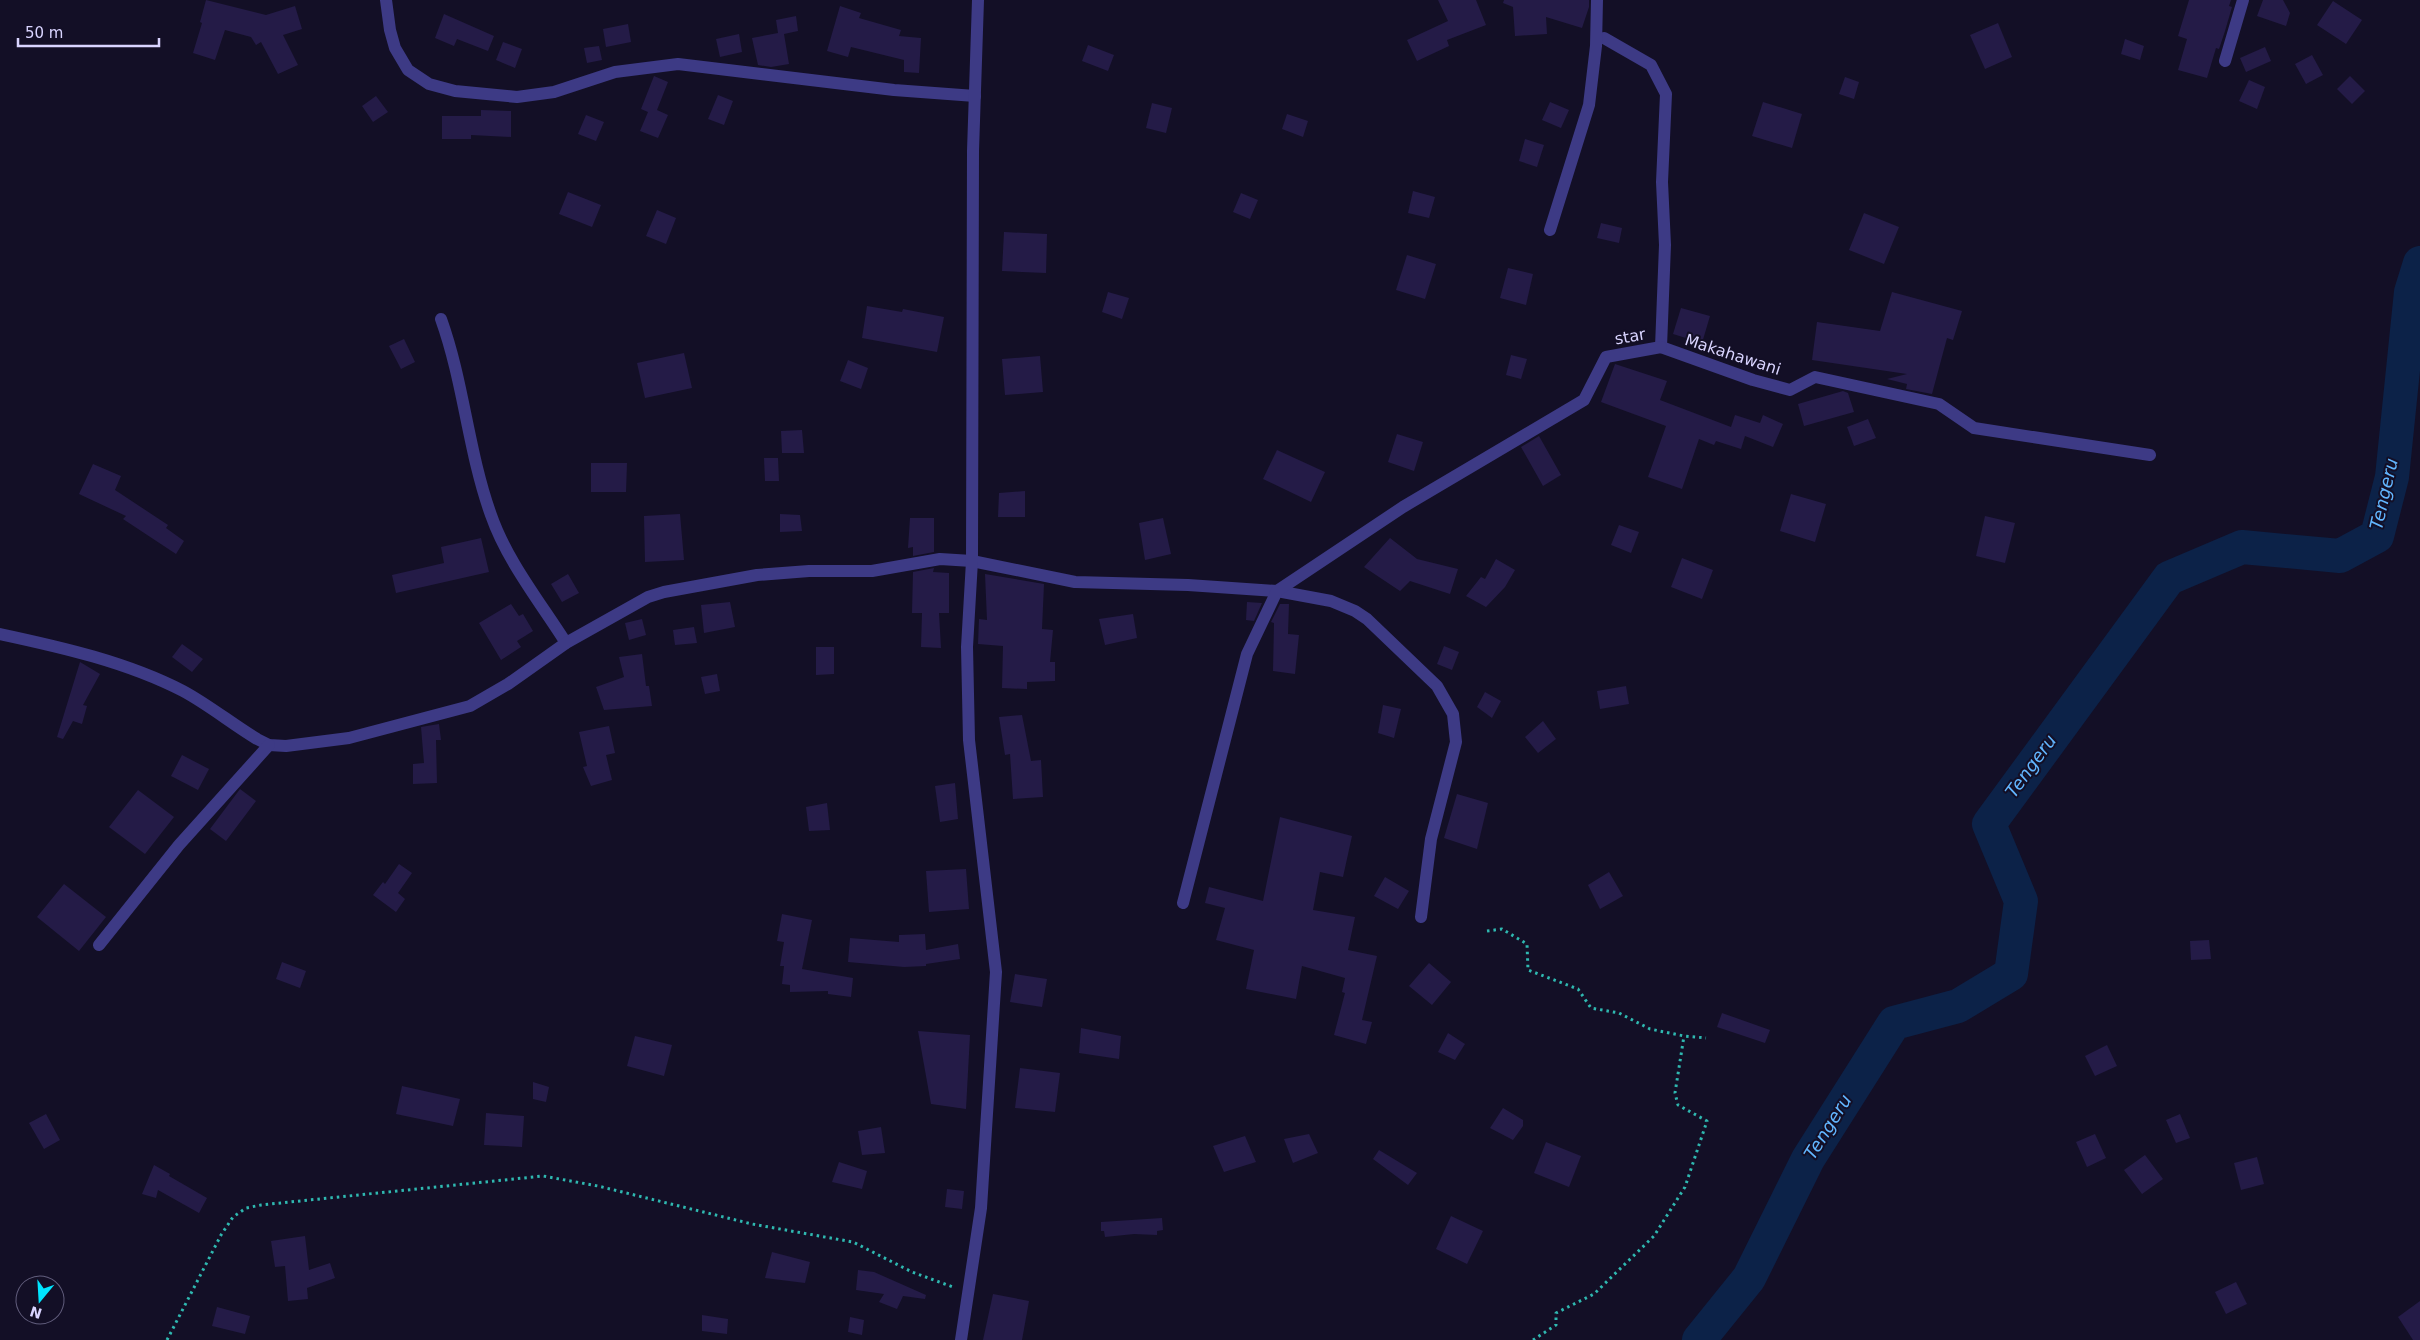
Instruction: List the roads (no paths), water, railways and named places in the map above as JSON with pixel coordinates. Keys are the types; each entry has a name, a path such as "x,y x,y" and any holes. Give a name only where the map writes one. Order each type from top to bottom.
{"street":[{"path":"386,0 390,30 395,48 408,70 429,84 455,91 517,97 554,92 616,72 678,64 894,90 974,96"},
{"path":"961,1340 982,1208 996,972 969,740 967,647 972,561 974,96 978,0"},
{"path":"1550,230 1588,105 1596,46 1597,0"},
{"path":"2225,61 2243,0"},
{"name":"Makahawani","path":"1604,38 1651,65 1666,94 1662,182 1665,245 1661,347 1752,380 1790,390 1815,377 1939,404 1974,428 2150,455"},
{"path":"441,319 454,359 468,432 491,516 507,549 566,643"},
{"name":"star","path":"1278,591 1403,507 1584,400 1606,357 1661,347"},
{"path":"0,634 78,653 167,684 184,692 268,745 286,746 349,738 470,706 508,684 566,643 634,604 664,592 757,575 809,571 872,570 940,560 972,561 1074,582 1188,585 1278,591 1331,601 1360,614 1437,686 1453,714 1456,742 1431,839 1421,918"},
{"path":"1183,902 1246,654 1278,591"},
{"path":"98,945 179,845 268,745"}],"waterway":[{"name":"Tengeru","path":"1699,1340 1749,1278 1808,1159 1894,1023 1958,1006 2011,974 2021,901 1989,824 2169,578 2242,547 2340,556 2377,536 2392,477 2411,292 2420,263"}]}
